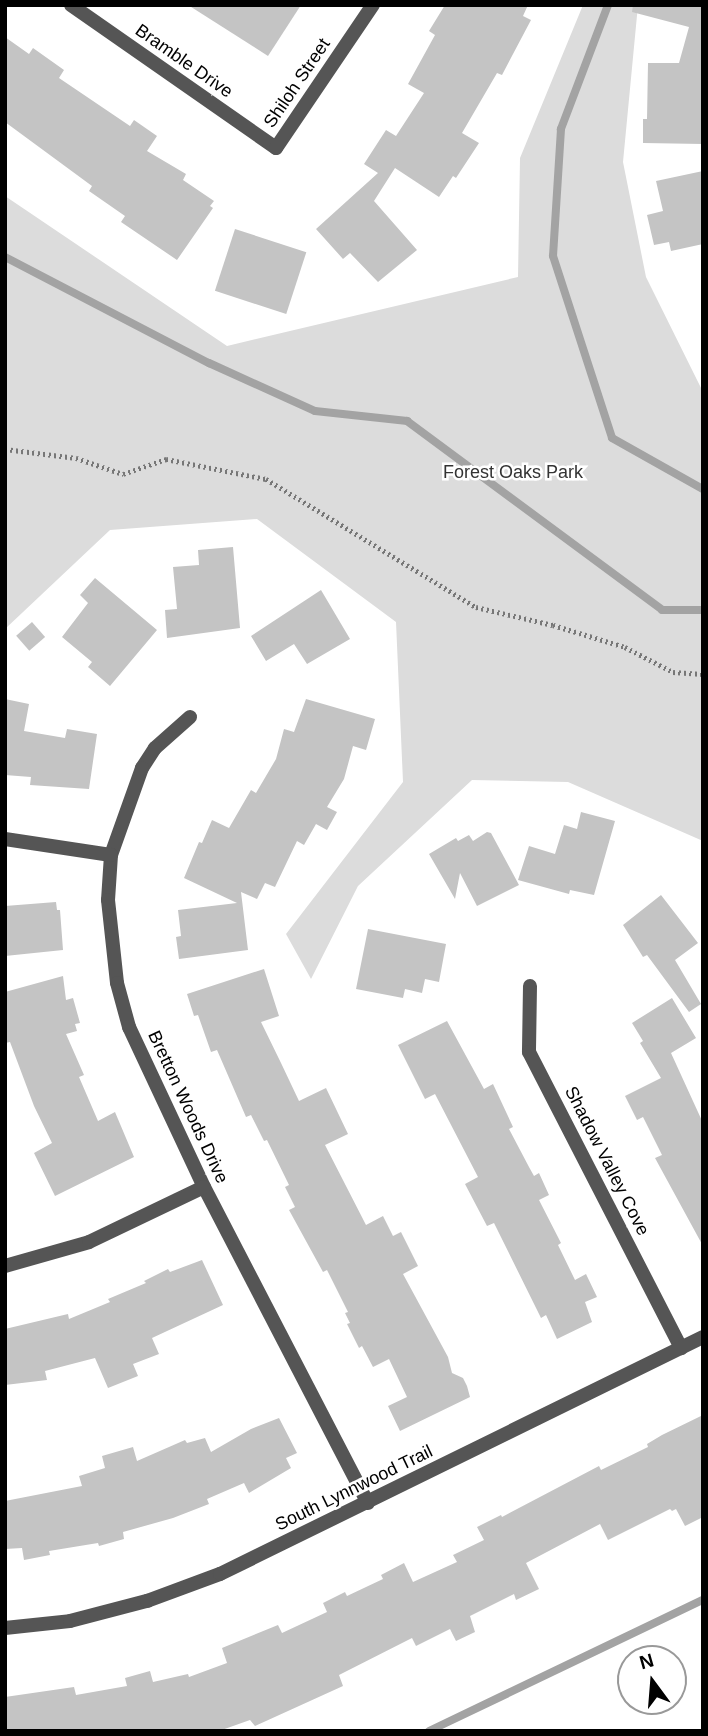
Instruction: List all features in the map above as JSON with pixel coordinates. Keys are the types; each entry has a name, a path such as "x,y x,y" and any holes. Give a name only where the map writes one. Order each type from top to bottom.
{"street":[{"name":"Bramble Drive","path":"71,5 276,148"},
{"name":"Shiloh Street","path":"276,148 373,5"},
{"name":"Bretton Woods Drive","path":"190,717 155,748 142,768 111,855 108,900 117,983 129,1027 204,1187 368,1503"},
{"path":"5,839 111,855"},
{"name":"Shadow Valley Cove","path":"530,986 529,1052 681,1348"},
{"path":"5,1266 89,1242 204,1187"},
{"name":"South Lynnwood Trail","path":"5,1629 70,1621 147,1601 220,1574 703,1337"}],"path":[{"path":"5,449 76,458 123,474 166,459 266,479 476,607 625,647 673,672 703,674"}],"green space":[{"name":"Forest Oaks Park","path":"583,5 638,5 623,162 646,277 703,392 703,841 568,782 472,780 358,886 311,979 286,934 403,782 396,622 257,519 110,530 5,629 5,196 227,346 518,277 520,158"}],"building":[{"path":"188,5 301,5 268,56"},
{"path":"445,5 528,5 523,16 531,20 502,75 497,73 462,133 479,143 456,178 453,176 439,197 395,168 374,201 417,250 378,282 350,253 343,259 316,229 378,173 364,164 386,130 396,136 424,93 408,84 435,35 429,31"},
{"path":"633,5 703,5 703,144 643,143 643,119 647,119 648,63 679,63 689,27 632,12"},
{"path":"5,37 29,54 33,48 64,70 59,78 130,126 134,120 157,136 147,151 186,174 183,180 214,201 210,206 213,208 177,260 121,222 125,216 89,191 92,186 5,122"},
{"path":"703,171 703,244 671,251 669,242 654,245 647,215 663,211 656,181"},
{"path":"235,229 306,252 286,314 215,291"},
{"path":"233,547 240,628 167,638 165,610 177,609 173,567 199,565 198,550"},
{"path":"95,578 157,630 110,686 88,667 92,662 62,637 88,603 80,595"},
{"path":"321,590 350,639 307,664 294,644 266,661 251,636"},
{"path":"32,622 45,637 29,651 16,636"},
{"path":"5,699 29,704 24,731 65,738 67,729 97,734 89,789 30,785 31,777 5,775"},
{"path":"306,699 375,719 366,750 353,746 344,779 327,807 337,812 327,830 316,824 304,845 297,841 275,887 265,883 257,899 241,892 248,950 179,959 176,937 181,936 178,910 237,903 184,878 199,842 202,843 212,820 229,828 251,790 256,793 276,759 284,729 294,732"},
{"path":"581,812 615,821 594,895 570,890 569,894 518,880 529,846 555,854 564,825 577,829"},
{"path":"487,832 491,833 519,885 477,906 460,873 455,899 429,854 456,838 458,841 469,835 473,841"},
{"path":"661,895 698,943 675,960 701,1004 689,1012 647,955 643,957 623,925"},
{"path":"56,902 57,910 60,910 63,950 5,956 5,906"},
{"path":"368,929 446,944 439,982 425,979 422,993 405,989 403,998 356,989"},
{"path":"264,969 279,1016 261,1022 299,1101 326,1088 348,1134 325,1145 366,1225 383,1216 393,1236 401,1232 418,1266 403,1274 448,1357 452,1373 463,1378 467,1386 470,1397 400,1431 388,1406 407,1397 389,1359 373,1367 362,1346 359,1348 347,1324 350,1323 345,1313 348,1312 327,1270 323,1272 289,1210 295,1207 285,1187 289,1185 267,1140 264,1141 251,1115 246,1117 217,1050 211,1052 198,1015 194,1016 187,994"},
{"path":"63,976 66,1000 73,998 80,1023 75,1024 77,1031 66,1034 84,1075 79,1077 98,1121 115,1112 134,1157 55,1196 34,1153 52,1143 34,1106 10,1042 5,1043 5,992"},
{"path":"672,998 696,1038 671,1053 703,1123 703,1246 655,1158 662,1155 643,1117 637,1120 625,1096 661,1078 640,1043 643,1041 632,1023"},
{"path":"447,1021 484,1089 493,1084 513,1127 509,1129 534,1176 539,1173 549,1195 539,1200 561,1243 558,1245 575,1280 586,1274 597,1297 585,1302 592,1322 557,1339 546,1315 541,1318 494,1223 487,1226 465,1184 478,1177 435,1094 425,1099 398,1045"},
{"path":"202,1260 223,1305 152,1338 159,1354 133,1364 138,1376 108,1388 95,1358 45,1371 47,1380 5,1385 5,1329 68,1314 69,1319 110,1302 108,1299 146,1283 144,1281 168,1269 170,1272"},
{"path":"703,1415 703,1517 685,1526 676,1509 670,1509 608,1540 600,1524 526,1563 539,1589 516,1600 514,1594 470,1616 475,1632 456,1641 450,1629 416,1646 412,1638 339,1675 343,1686 255,1726 250,1720 219,1731 5,1731 5,1697 74,1687 76,1695 127,1686 125,1678 150,1671 153,1682 188,1674 189,1677 227,1663 222,1648 278,1625 282,1633 327,1612 323,1603 345,1592 347,1596 383,1579 381,1575 404,1563 413,1582 457,1562 453,1555 484,1540 477,1527 501,1515 502,1517 599,1466 601,1470 648,1447 647,1444 662,1435"},
{"path":"279,1418 297,1453 286,1458 291,1468 249,1493 244,1483 207,1499 209,1504 173,1518 123,1532 124,1539 99,1546 98,1543 49,1551 50,1555 24,1560 22,1548 5,1549 5,1501 82,1486 79,1476 105,1468 102,1456 133,1447 137,1461 185,1440 187,1443 205,1438 211,1452 251,1429"}],"waterway":[{"path":"608,5 561,129 553,256 612,438 703,489"},
{"path":"5,257 209,363 315,411 407,421 662,610 703,610"},
{"path":"429,1731 703,1600"}]}
